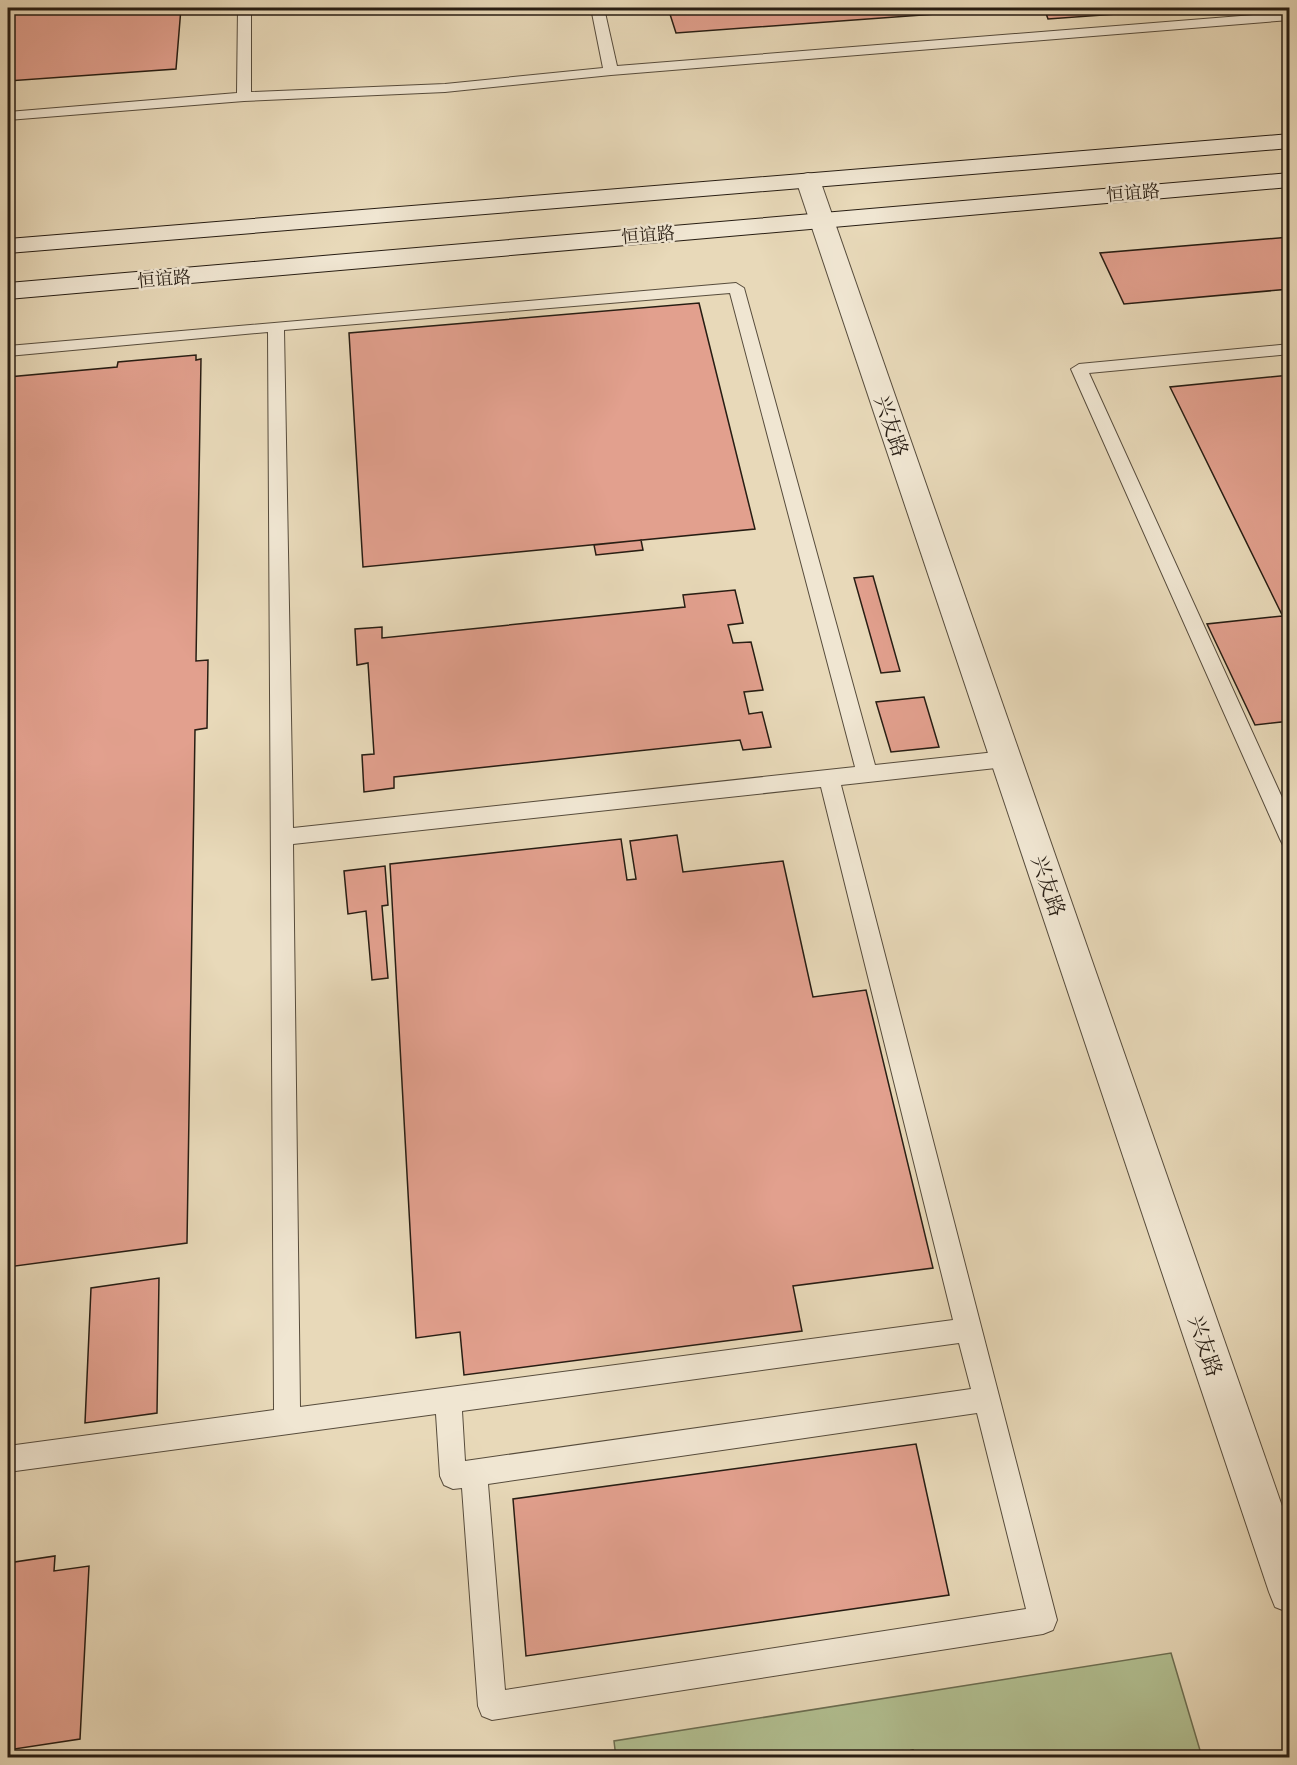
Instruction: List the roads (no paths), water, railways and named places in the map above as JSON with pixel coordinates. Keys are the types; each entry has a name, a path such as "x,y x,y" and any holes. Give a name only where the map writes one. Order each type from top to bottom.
{"main road":[{"name":"恒谊路","path":"8,246 1290,141"},
{"name":"兴友路","path":"808,180 1290,1592"},
{"name":"恒谊路","path":"8,291 1290,180"}],"lane":[{"path":"244,8 244,97"},
{"path":"597,8 611,71"},
{"path":"8,116 244,97 445,88 611,71 1290,16"},
{"path":"8,351 276,326 736,288 867,774"},
{"path":"276,326 283,837 287,1422"},
{"path":"1290,349 1079,369 1290,839"},
{"path":"283,837 1005,759"},
{"path":"474,1473 492,1706 1043,1620 829,778"},
{"path":"8,1459 968,1330"},
{"path":"448,1400 453,1476 986,1399"}]}
